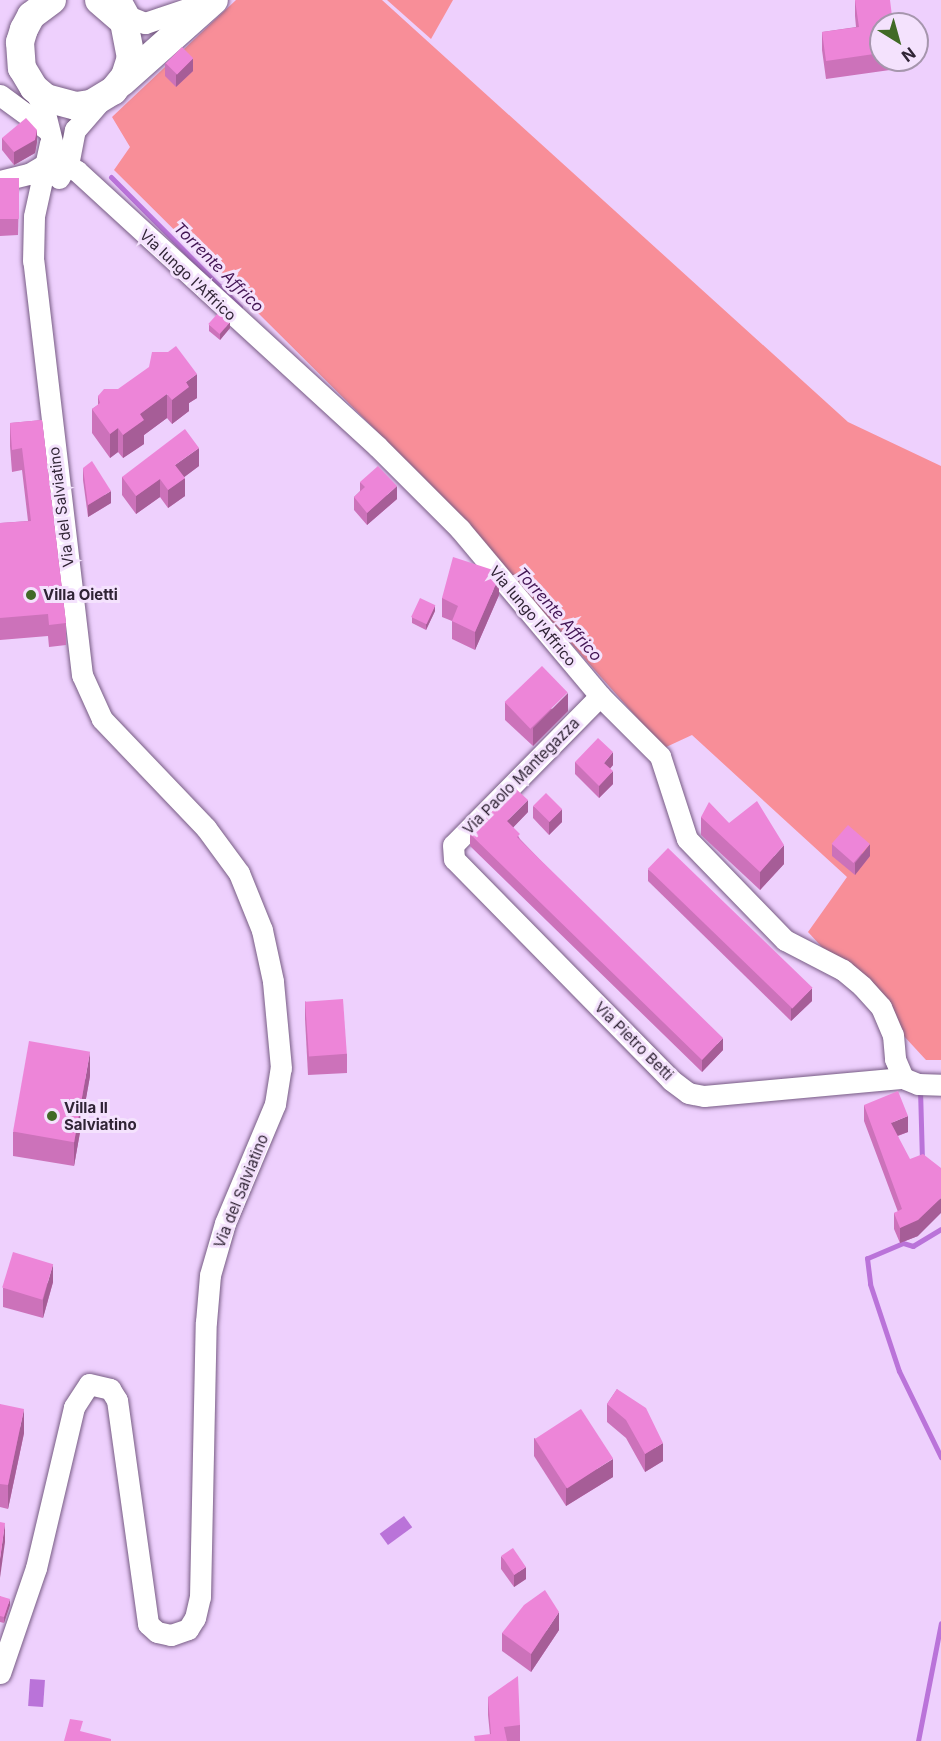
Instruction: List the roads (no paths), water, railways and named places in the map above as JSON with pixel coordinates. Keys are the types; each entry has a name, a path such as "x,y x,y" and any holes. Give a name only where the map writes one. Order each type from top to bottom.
{"main road":[{"path":"20,57 24,28 31,16 52,0"},
{"path":"0,26 12,39 34,88 46,98 68,105 91,104 112,91 213,0"},
{"path":"114,8 149,42 175,36"},
{"path":"112,91 131,58 114,8"}],"street":[{"path":"114,8 149,22 213,0"},
{"path":"34,88 53,151"},
{"path":"0,181 29,174 112,91"},
{"name":"Via lungo l'Affrico","path":"0,94 53,151 378,447 460,530 600,696 660,756 687,839 785,940 843,970 881,1007 893,1035 895,1059 903,1078"},
{"name":"Via del Salviatino","path":"0,1673 36,1568 74,1407 89,1384 110,1389 117,1400 148,1624 157,1632 171,1635 188,1629 195,1618 200,1597 206,1322 210,1275 225,1223 275,1104 281,1068 273,981 262,930 239,873 206,828 107,726 85,686 33,261 36,207 53,151"},
{"name":"Via Paolo Mantegazza","path":"454,860 453,845 600,696"},
{"name":"Via Pietro Betti","path":"454,860 671,1080 688,1093 704,1096 903,1078"},
{"path":"903,1078 918,1084 941,1085"}],"waterway":[{"name":"Torrente Affrico","path":"111,177 240,307"},
{"path":"920,1089 922,1160"},
{"path":"941,1229 913,1246 903,1243 867,1258 870,1284 899,1371 941,1457"},
{"path":"918,1741 941,1623"}],"place":[{"name":"Villa Oietti","path":"31,595"},
{"name":"Villa Il Salviatino","path":"52,1116"}]}
